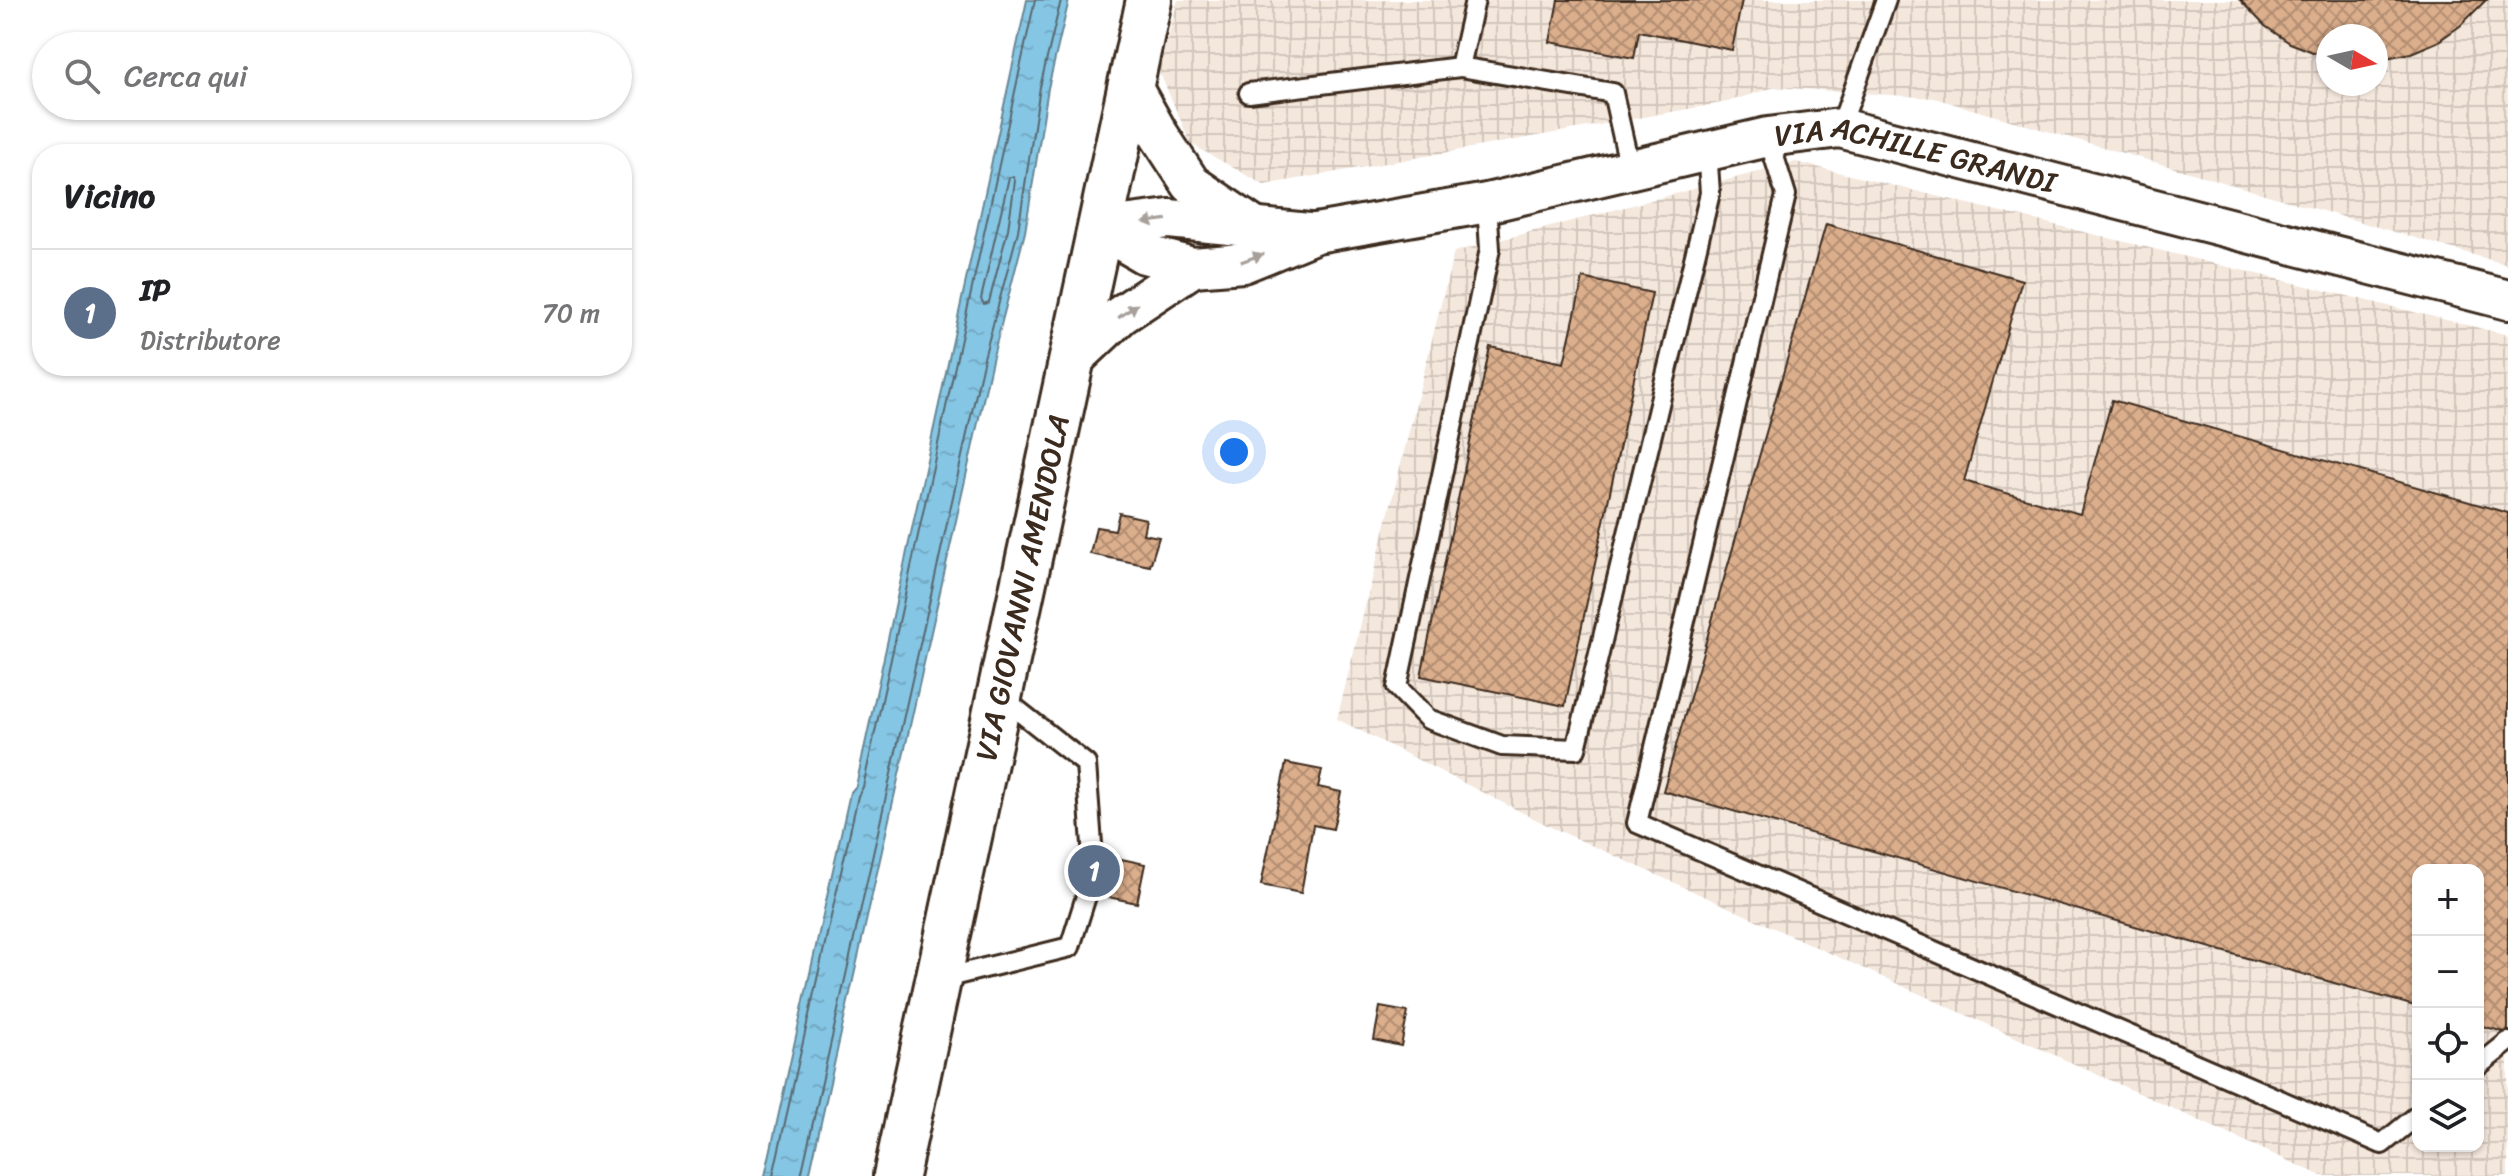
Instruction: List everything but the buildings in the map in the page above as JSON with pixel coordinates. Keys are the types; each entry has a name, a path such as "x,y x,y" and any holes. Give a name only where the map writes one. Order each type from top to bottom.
{"main road":[{"name":"VIA GIOVANNI AMENDOLA","path":"896,1176 1149,0"}],"street":[{"name":"VIA ACHILLE GRANDI","path":"1131,85 1191,184 1253,227"},
{"name":"VIA ACHILLE GRANDI","path":"1100,228 1144,254 1193,267 1243,263 1316,233 1487,203 1768,137 1840,128 2508,300"},
{"name":"VIA ACHILLE GRANDI","path":"1100,228 1169,219 1316,233"},
{"name":"VIA ACHILLE GRANDI","path":"1070,363 1121,315 1193,267"}],"lane":[{"path":"1460,67 1475,0"},
{"path":"1840,128 1886,0"},
{"path":"1249,93 1460,67 1613,93 1630,169"},
{"path":"1768,137 1786,195 1637,823 2382,1144 2412,1120"},
{"path":"1487,203 1490,249 1397,687 1428,719 1502,746 1576,749 1710,193 1707,150"},
{"path":"940,979 1070,947 1094,871 1086,764 1001,697"},
{"path":"2484,1061 2508,1042"}],"shaded area":[{"path":"1178,0 2508,0 2508,265 1934,98 1775,87 1727,102 1264,185 1191,144 1159,71"},
{"path":"1796,162 2508,335 2508,1176 2322,1176 1551,827 1337,719 1454,252"}],"water":[{"path":"1027,0 1069,0 1048,88 1025,232 992,360 809,1176 765,1176 850,793 856,786"}],"place":[{"name":"IP","path":"1094,871"}]}
